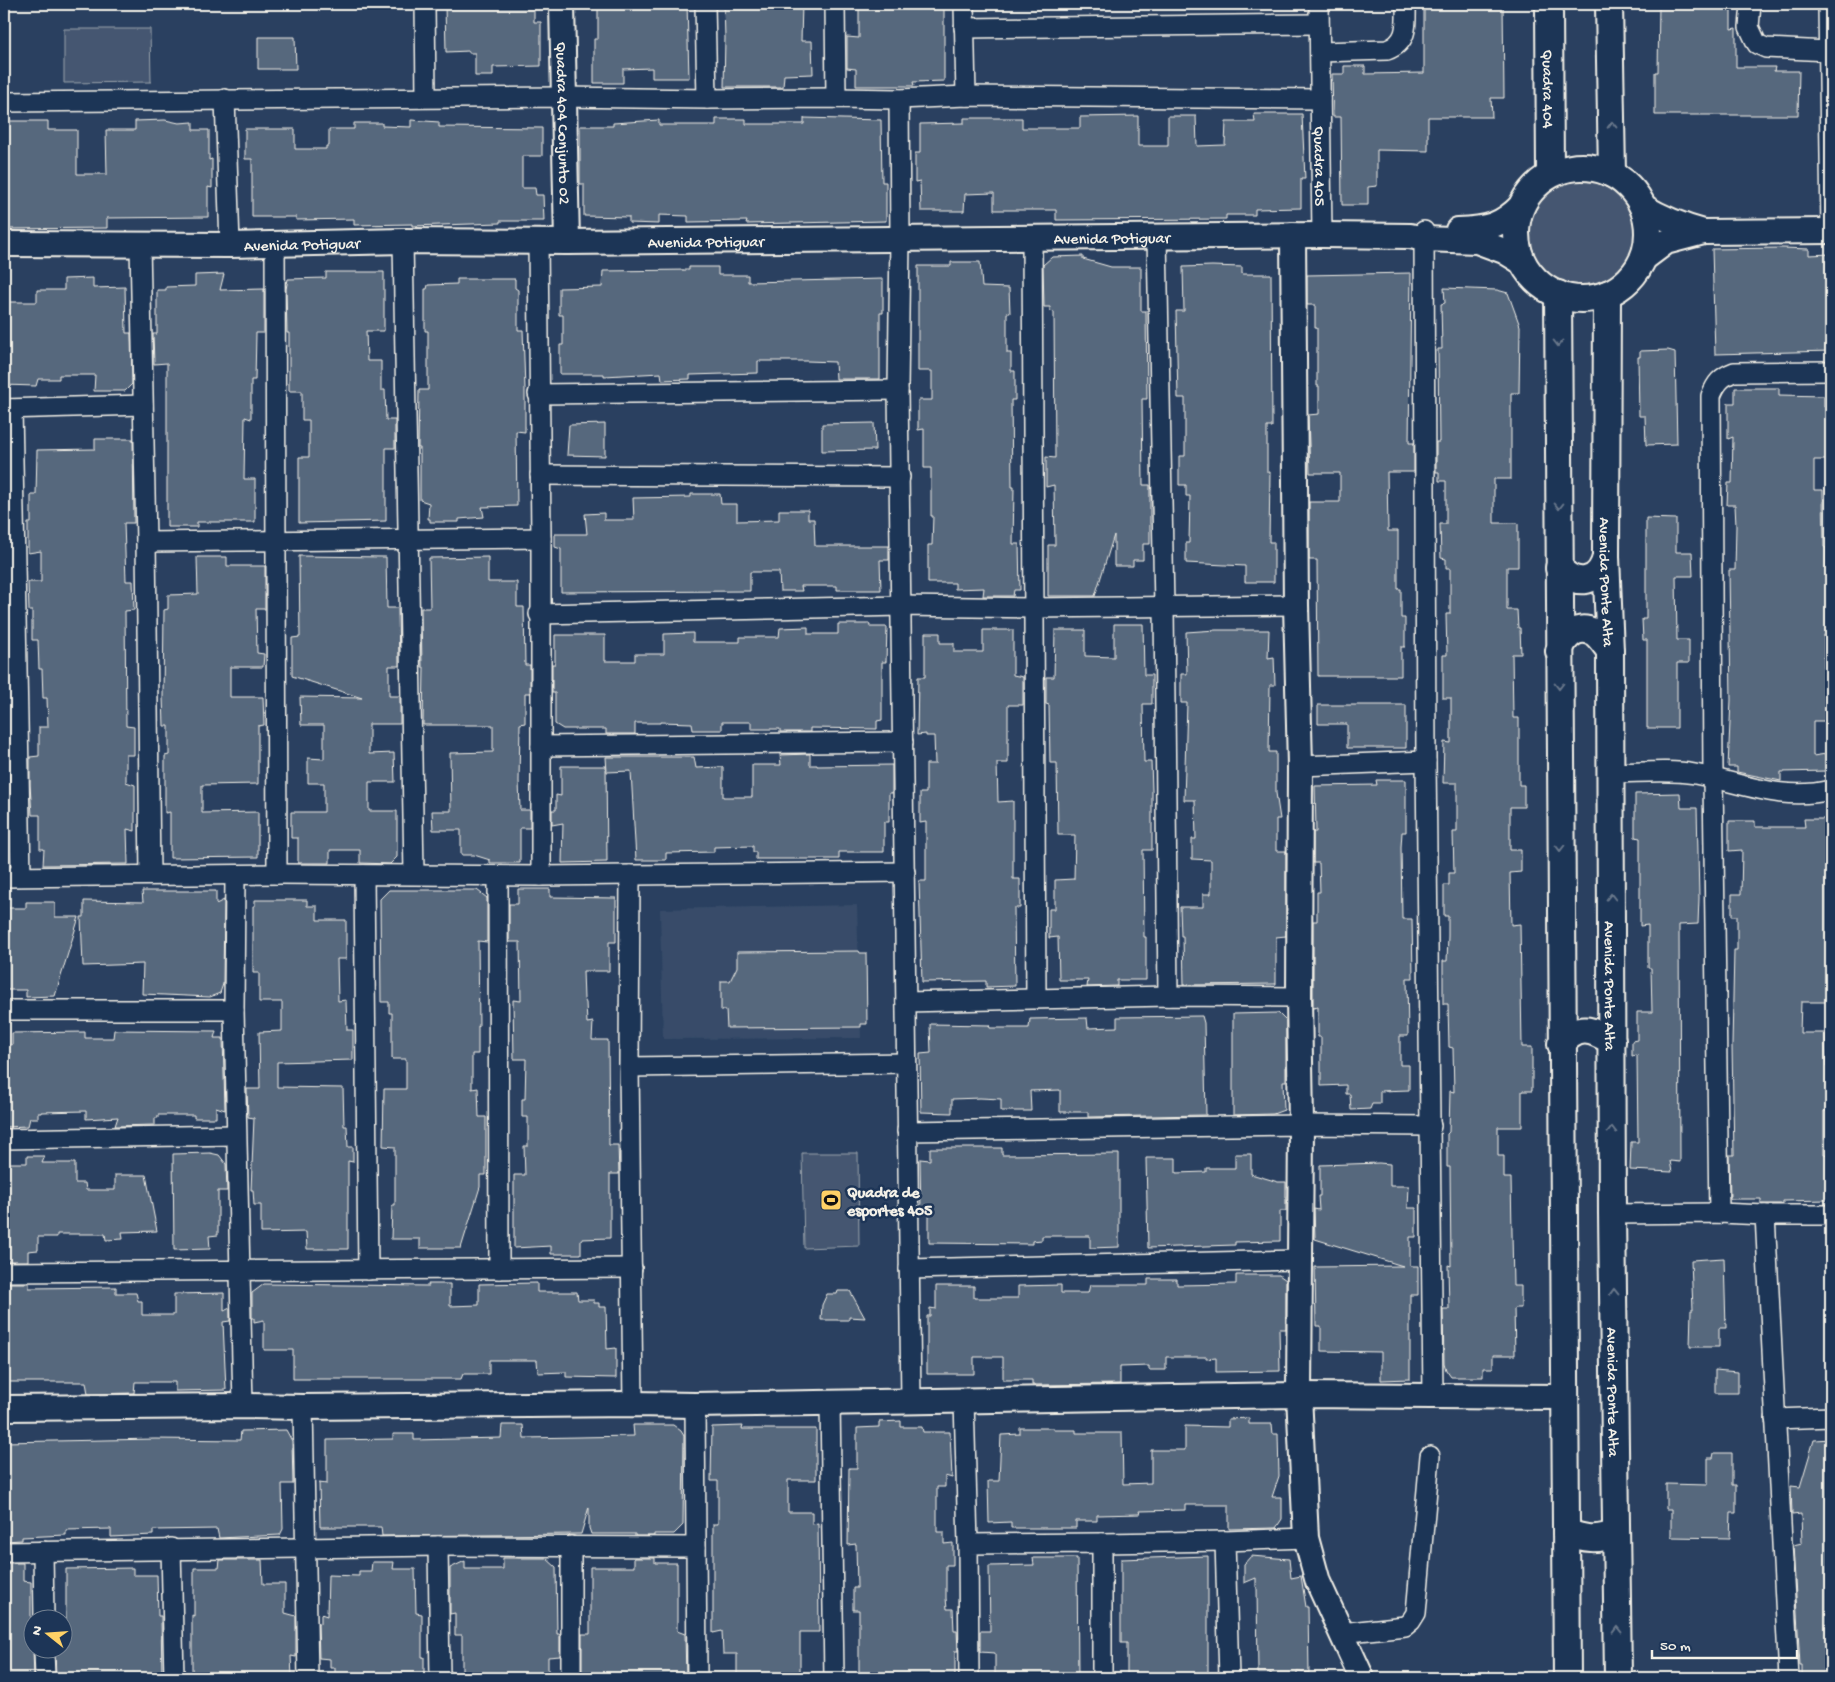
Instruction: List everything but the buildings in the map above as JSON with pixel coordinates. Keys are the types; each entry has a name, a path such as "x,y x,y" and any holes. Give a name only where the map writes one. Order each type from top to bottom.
{"main road":[{"name":"Quadra 404","path":"1549,4 1550,174"},
{"path":"1609,4 1612,174"},
{"name":"Avenida Potiguar","path":"1571,167 1592,167 1612,174 1630,187 1642,206 1647,224 1647,242 1642,260 1633,274 1621,286 1607,294 1591,298 1574,298 1558,294 1543,287 1531,276 1522,262 1517,248 1517,218 1529,192 1550,174 1571,167"},
{"path":"1558,294 1561,1044 1567,1678"},
{"name":"Avenida Ponte Alta","path":"1607,294 1606,557 1610,651 1612,1214 1618,1678"},
{"path":"1559,568 1565,575 1573,579 1591,579 1604,566 1606,557"},
{"path":"1559,651 1563,641 1571,633 1582,630 1593,632 1610,651"},
{"path":"1561,1044 1568,1036 1577,1031 1588,1030 1612,1040"},
{"path":"1566,1532 1591,1539 1604,1538 1616,1533"}],"street":[{"path":"425,4 426,97"},
{"name":"Quadra 404 Conjunto 02","path":"562,4 567,242"},
{"path":"705,4 707,99"},
{"path":"835,4 836,98"},
{"path":"964,4 966,96"},
{"name":"Quadra 405","path":"1319,4 1322,235"},
{"path":"1320,52 1388,50 1395,47 1401,42 1406,28 1406,4"},
{"path":"1751,4 1750,27 1757,44 1766,48 1828,51"},
{"path":"1828,4 1831,231"},
{"path":"964,28 1319,24"},
{"path":"4,102 426,97 899,99 966,96 1320,99"},
{"path":"225,99 230,245"},
{"path":"899,99 898,390 911,1400"},
{"name":"Avenida Potiguar","path":"4,244 230,245 403,241 567,242 1419,235 1492,227 1504,221 1522,205"},
{"name":"Avenida Potiguar","path":"1642,206 1675,223 1704,232"},
{"name":"Avenida Potiguar","path":"1642,260 1666,242 1704,232 1831,231"},
{"path":"1293,235 1296,605 1300,766 1300,1396 1306,1538 1318,1582 1362,1678"},
{"path":"1419,235 1433,1396"},
{"name":"Avenida Potiguar","path":"1419,235 1476,241 1497,248 1522,262"},
{"path":"1157,236 1164,607 1168,996"},
{"path":"1032,238 1036,998"},
{"path":"403,241 414,874"},
{"path":"538,241 538,394 541,538 539,614 541,876"},
{"path":"140,244 150,875"},
{"path":"275,244 277,874"},
{"path":"1720,1213 1713,779 1711,396 1717,382 1723,376 1734,372 1831,371"},
{"path":"538,394 898,390"},
{"path":"143,406 8,409 13,876 277,874 541,876 904,872"},
{"path":"540,476 900,477"},
{"path":"146,542 541,538"},
{"path":"539,614 902,606 1033,608 1296,605"},
{"path":"541,746 903,742"},
{"path":"1300,766 1426,761"},
{"path":"1611,773 1681,773 1765,791 1799,794 1831,790"},
{"path":"364,874 368,1270"},
{"path":"235,875 234,1010 243,1406"},
{"path":"630,875 629,1067 633,1404"},
{"path":"498,876 499,1269"},
{"path":"906,1002 1168,996 1299,997"},
{"path":"4,1010 234,1010"},
{"path":"629,1067 906,1063"},
{"path":"907,1131 1301,1125 1431,1126"},
{"path":"4,1140 236,1135"},
{"path":"1612,1214 1831,1215"},
{"path":"1765,1215 1789,1678"},
{"path":"909,1269 1300,1260"},
{"path":"4,1272 632,1268"},
{"path":"4,1408 695,1405 911,1400 1300,1396 1565,1397"},
{"path":"964,1400 969,1678"},
{"path":"830,1402 834,1678"},
{"path":"695,1405 697,1678"},
{"path":"303,1407 308,1678"},
{"path":"1775,1419 1831,1417"},
{"path":"1341,1633 1405,1626 1412,1621 1416,1613 1430,1456"},
{"path":"968,1544 1225,1541 1306,1538"},
{"path":"1225,1541 1229,1678"},
{"path":"1102,1543 1102,1678"},
{"path":"4,1552 171,1548 306,1549 438,1546 696,1547"},
{"path":"438,1546 440,1678"},
{"path":"571,1546 571,1678"},
{"path":"171,1548 174,1678"},
{"path":"43,1551 44,1610"},
{"path":"44,1660 44,1678"}],"shaded area":[{"path":"64,29 150,29 151,82 64,83"},
{"path":"1581,175 1592,176 1614,185 1630,201 1639,223 1639,245 1630,267 1614,283 1592,292 1581,293 1570,292 1548,283 1532,267 1523,245 1522,234 1523,223 1532,201 1548,185 1570,176"},
{"path":"857,905 861,1038 663,1039 660,909"},
{"name":"Quadra de esportes 405","path":"802,1153 858,1153 859,1246 804,1248"}],"place":[{"name":"Quadra de esportes 405","path":"831,1200"}]}
